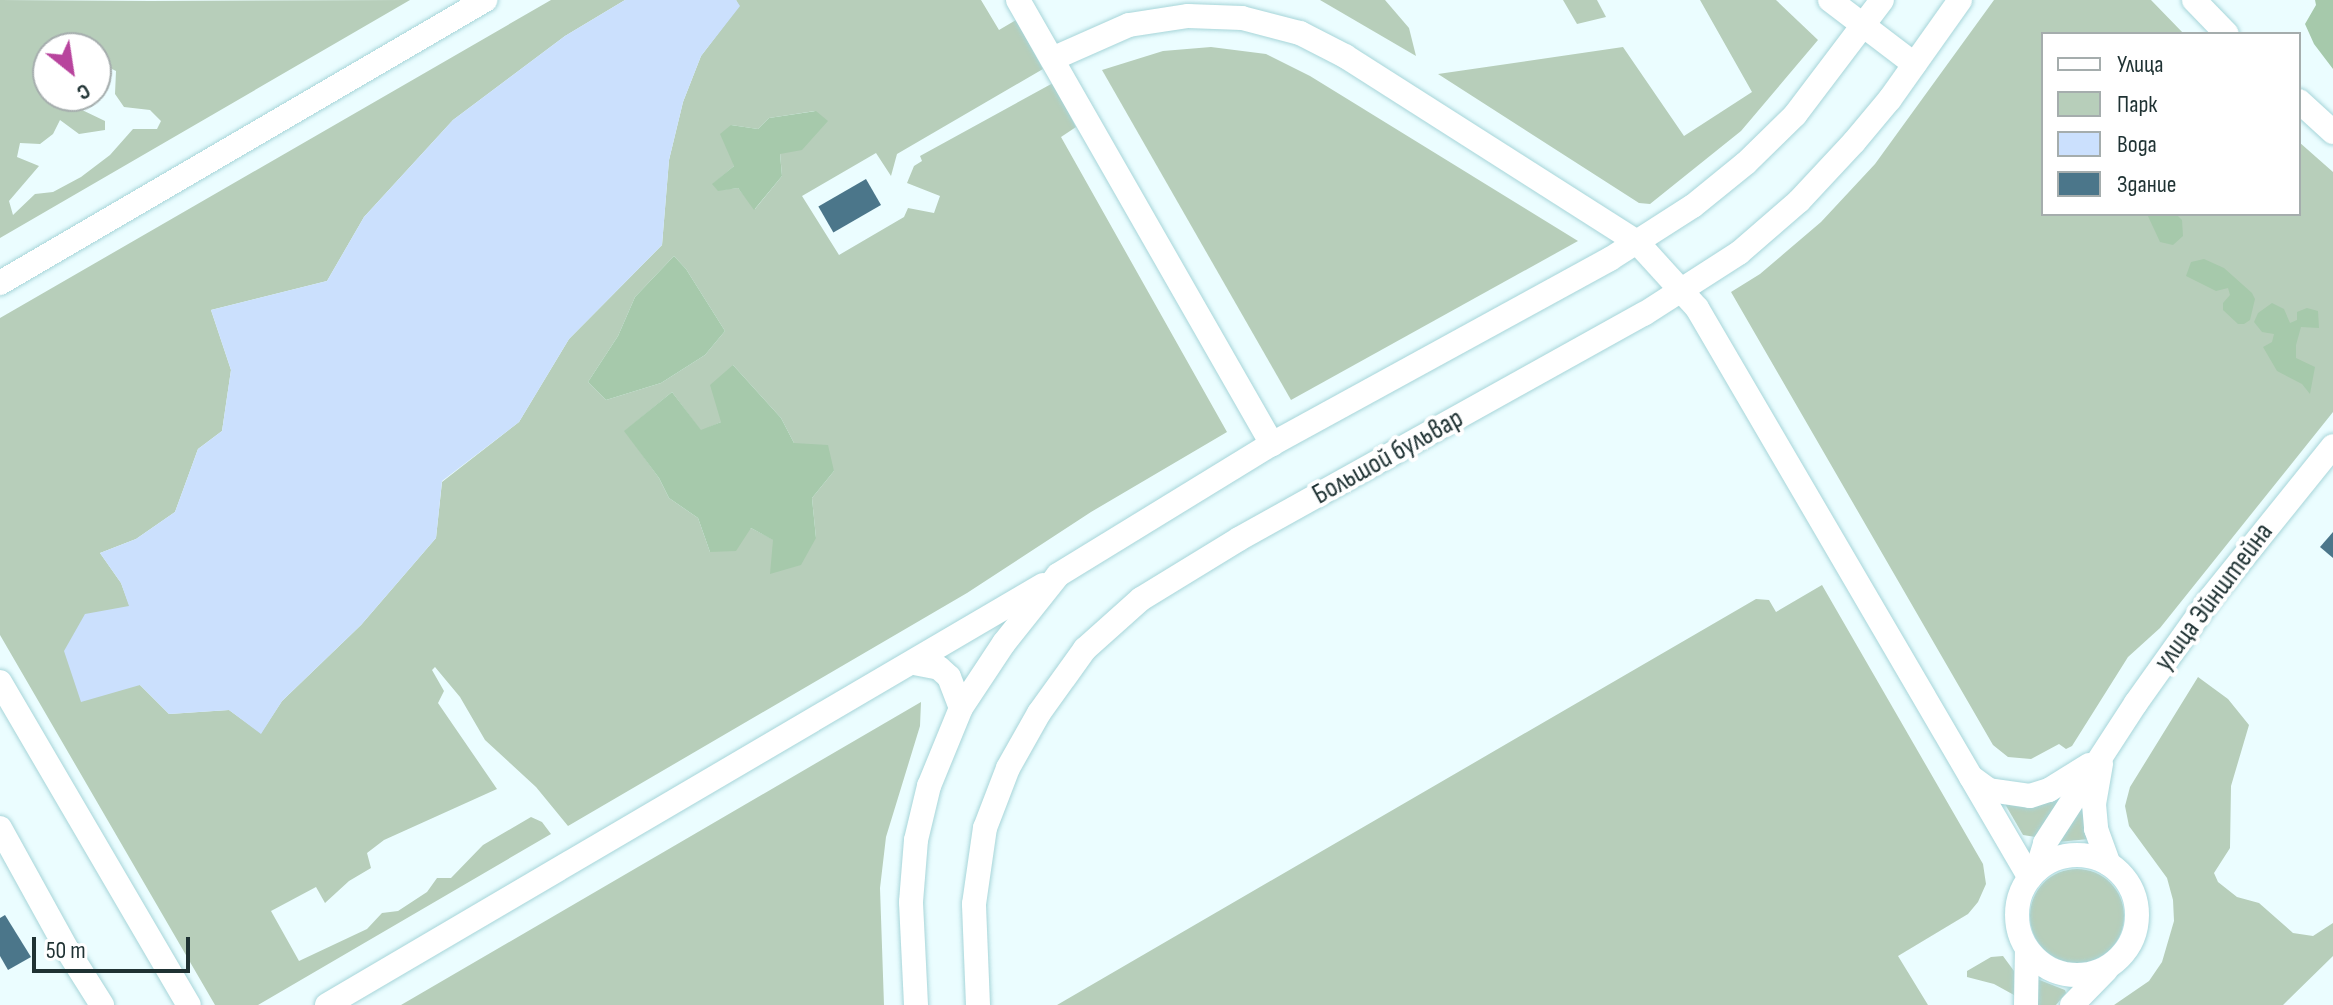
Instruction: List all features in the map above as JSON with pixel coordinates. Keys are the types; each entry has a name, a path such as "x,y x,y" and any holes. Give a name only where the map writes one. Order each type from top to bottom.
{"street":[{"path":"0,283 485,0"},
{"path":"1018,0 1272,444"},
{"path":"1830,0 1914,64"},
{"path":"327,1005 914,663 1272,444 1637,242 1693,206 1746,163 1795,115 1882,0"},
{"name":"Большой бульвар","path":"978,1005 974,904 985,828 1008,768 1023,741 1085,649 1141,599 1239,539 1683,292 1739,253 1799,201 1881,109 1960,0"},
{"path":"2194,0 2225,32"},
{"path":"1052,59 1082,43 1129,25 1188,16 1242,18 1300,33 1345,56 1637,242 1697,308 1969,775 2034,874"},
{"path":"2301,103 2333,132"},
{"name":"улица Эйнштейна","path":"2034,874 2045,843 2210,599 2333,446"},
{"path":"916,1005 911,902 916,840 929,786 961,708 1004,643 1058,575"},
{"path":"914,663 939,668 949,677 961,708"},
{"path":"0,682 189,1005"},
{"path":"1969,775 1989,790 2030,796 2049,790 2104,754"},
{"path":"2072,1005 2131,943 2138,914 2130,885 2109,864 2098,839 2094,804 2104,754"},
{"path":"0,828 68,951 102,1005"},
{"path":"2026,1005 2027,949 2017,919 2022,892 2034,874 2064,856 2080,855 2109,864"},
{"path":"2027,949 2037,961 2065,975 2097,973 2111,965"}],"green space":[{"path":"0,0 410,0 0,238","holes":["32,32 112,32 112,69 116,71 115,94 124,107 150,110 161,121 157,129 133,129 110,155 81,177 53,192 35,194 13,215 9,201 39,166 17,157 20,143 40,144 53,134 60,120 79,134 105,130 105,121 86,112 32,112"]},
{"path":"551,0 625,0 565,36 453,120 364,217 327,281 211,310 231,370 222,431 198,449 175,512 136,539 100,553 121,583 130,607 140,685 169,714 229,710 261,733 282,701 361,625 436,538 442,482 519,422 569,339 662,245 669,160 683,102 701,56 739,6 736,0 981,0 999,30 1016,20 1043,69 897,154 891,176 876,153 802,196 839,255 904,217 908,208 934,213 940,196 907,183 914,166 922,161 920,156 1053,83 1076,127 1061,137 1227,432 1091,512 967,593 568,826 536,787 485,740 460,697 435,667 432,670 444,691 438,703 497,789 384,840 367,853 371,868 349,881 325,903 316,887 271,911 299,961 367,929 382,913 398,911 427,892 437,878 451,878 483,845 531,817 542,822 551,834 258,1005 215,1005 0,635 0,318","holes":["815,111 780,153 782,176 755,209 738,188 718,190 713,184 734,166 731,125 758,129 769,118","674,256 686,269 725,331 705,355 661,383 606,400 588,382 618,336 635,297","733,365 781,418 794,443 834,471 812,498 816,538 774,540 751,528 710,552 698,518 669,498 659,478 625,431 672,392 701,431 721,422"]},
{"path":"1320,0 1385,0 1409,28 1416,56"},
{"path":"1563,0 1597,0 1606,17 1577,24"},
{"path":"1700,0 1776,0 1818,40 1741,131 1650,204 1639,203 1438,74 1623,47 1684,136 1752,92"},
{"path":"1994,0 2151,0 2182,32 2041,32 2041,216 2301,216 2301,144 2333,172 2333,412 2160,628 2128,657 2072,746 2066,749 2059,744 2031,759 2008,757 1993,745 1731,292 1760,274 1821,222 1875,164"},
{"path":"2315,0 2333,0 2333,69 2314,44 2305,24 2316,5"},
{"path":"1211,47 1266,54 1310,76 1578,241 1291,400 1102,70 1163,51"},
{"path":"816,111 828,121 802,150 780,154 782,176 754,210 738,188 718,191 712,184 734,166 720,134 731,125 758,129 769,118"},
{"path":"2148,216 2178,216 2182,220 2183,236 2173,245 2160,242"},
{"path":"674,256 686,269 725,331 705,355 661,383 606,400 588,382 618,336 635,297"},
{"path":"2204,259 2224,268 2252,293 2255,299 2250,320 2238,324 2223,310 2223,303 2230,295 2228,288 2216,291 2186,276 2191,262"},
{"path":"2272,303 2284,309 2290,323 2297,320 2297,312 2307,308 2318,311 2319,328 2301,327 2296,345 2296,358 2315,367 2310,394 2302,384 2277,371 2263,347 2272,342 2274,334 2262,332 2254,322 2258,313"},
{"path":"733,365 781,418 794,443 828,445 834,471 812,498 816,538 801,565 770,574 773,540 751,528 736,551 710,552 698,518 669,498 659,478 624,431 672,392 701,430 721,422 710,385"},
{"path":"1822,585 1983,864 1986,884 1978,902 1968,914 1898,956 1928,1005 1057,1005 1756,599 1769,600 1776,612"},
{"path":"2198,677 2228,699 2249,725 2231,786 2230,848 2214,873 2218,882 2237,897 2259,903 2293,933 2313,936 2333,923 2333,956 2283,1005 2114,1005 2149,981 2162,962 2174,921 2167,878 2129,826 2125,806 2130,787"},
{"path":"921,702 920,726 886,837 880,888 884,1005 401,1005"},
{"path":"2058,798 2060,801 2036,837 2023,835 2005,804"},
{"path":"2082,802 2089,839 2058,842"},
{"path":"2077,869 2095,873 2110,883 2120,898 2124,916 2120,934 2110,949 2095,959 2077,963 2059,959 2044,949 2034,934 2030,916 2034,898 2044,883 2059,873"},
{"path":"2003,956 2014,971 2014,995 1994,984 1967,977 1967,971 1991,957"},
{"path":"2037,979 2065,990 2066,993 2056,1005 2033,1005"}],"water":[{"path":"625,0 736,0 740,6 701,56 683,102 669,160 662,245 569,339 519,422 442,481 436,538 361,625 282,701 261,734 229,710 169,714 140,685 81,702 64,651 85,614 129,606 121,583 100,553 136,539 175,512 198,449 222,431 231,370 211,310 327,281 364,217 453,120 565,36"}],"building":[{"path":"866,179 881,205 833,232 818,206"},
{"path":"2333,532 2333,558 2320,547"},
{"path":"5,915 31,957 8,970 0,956 0,918"}]}
